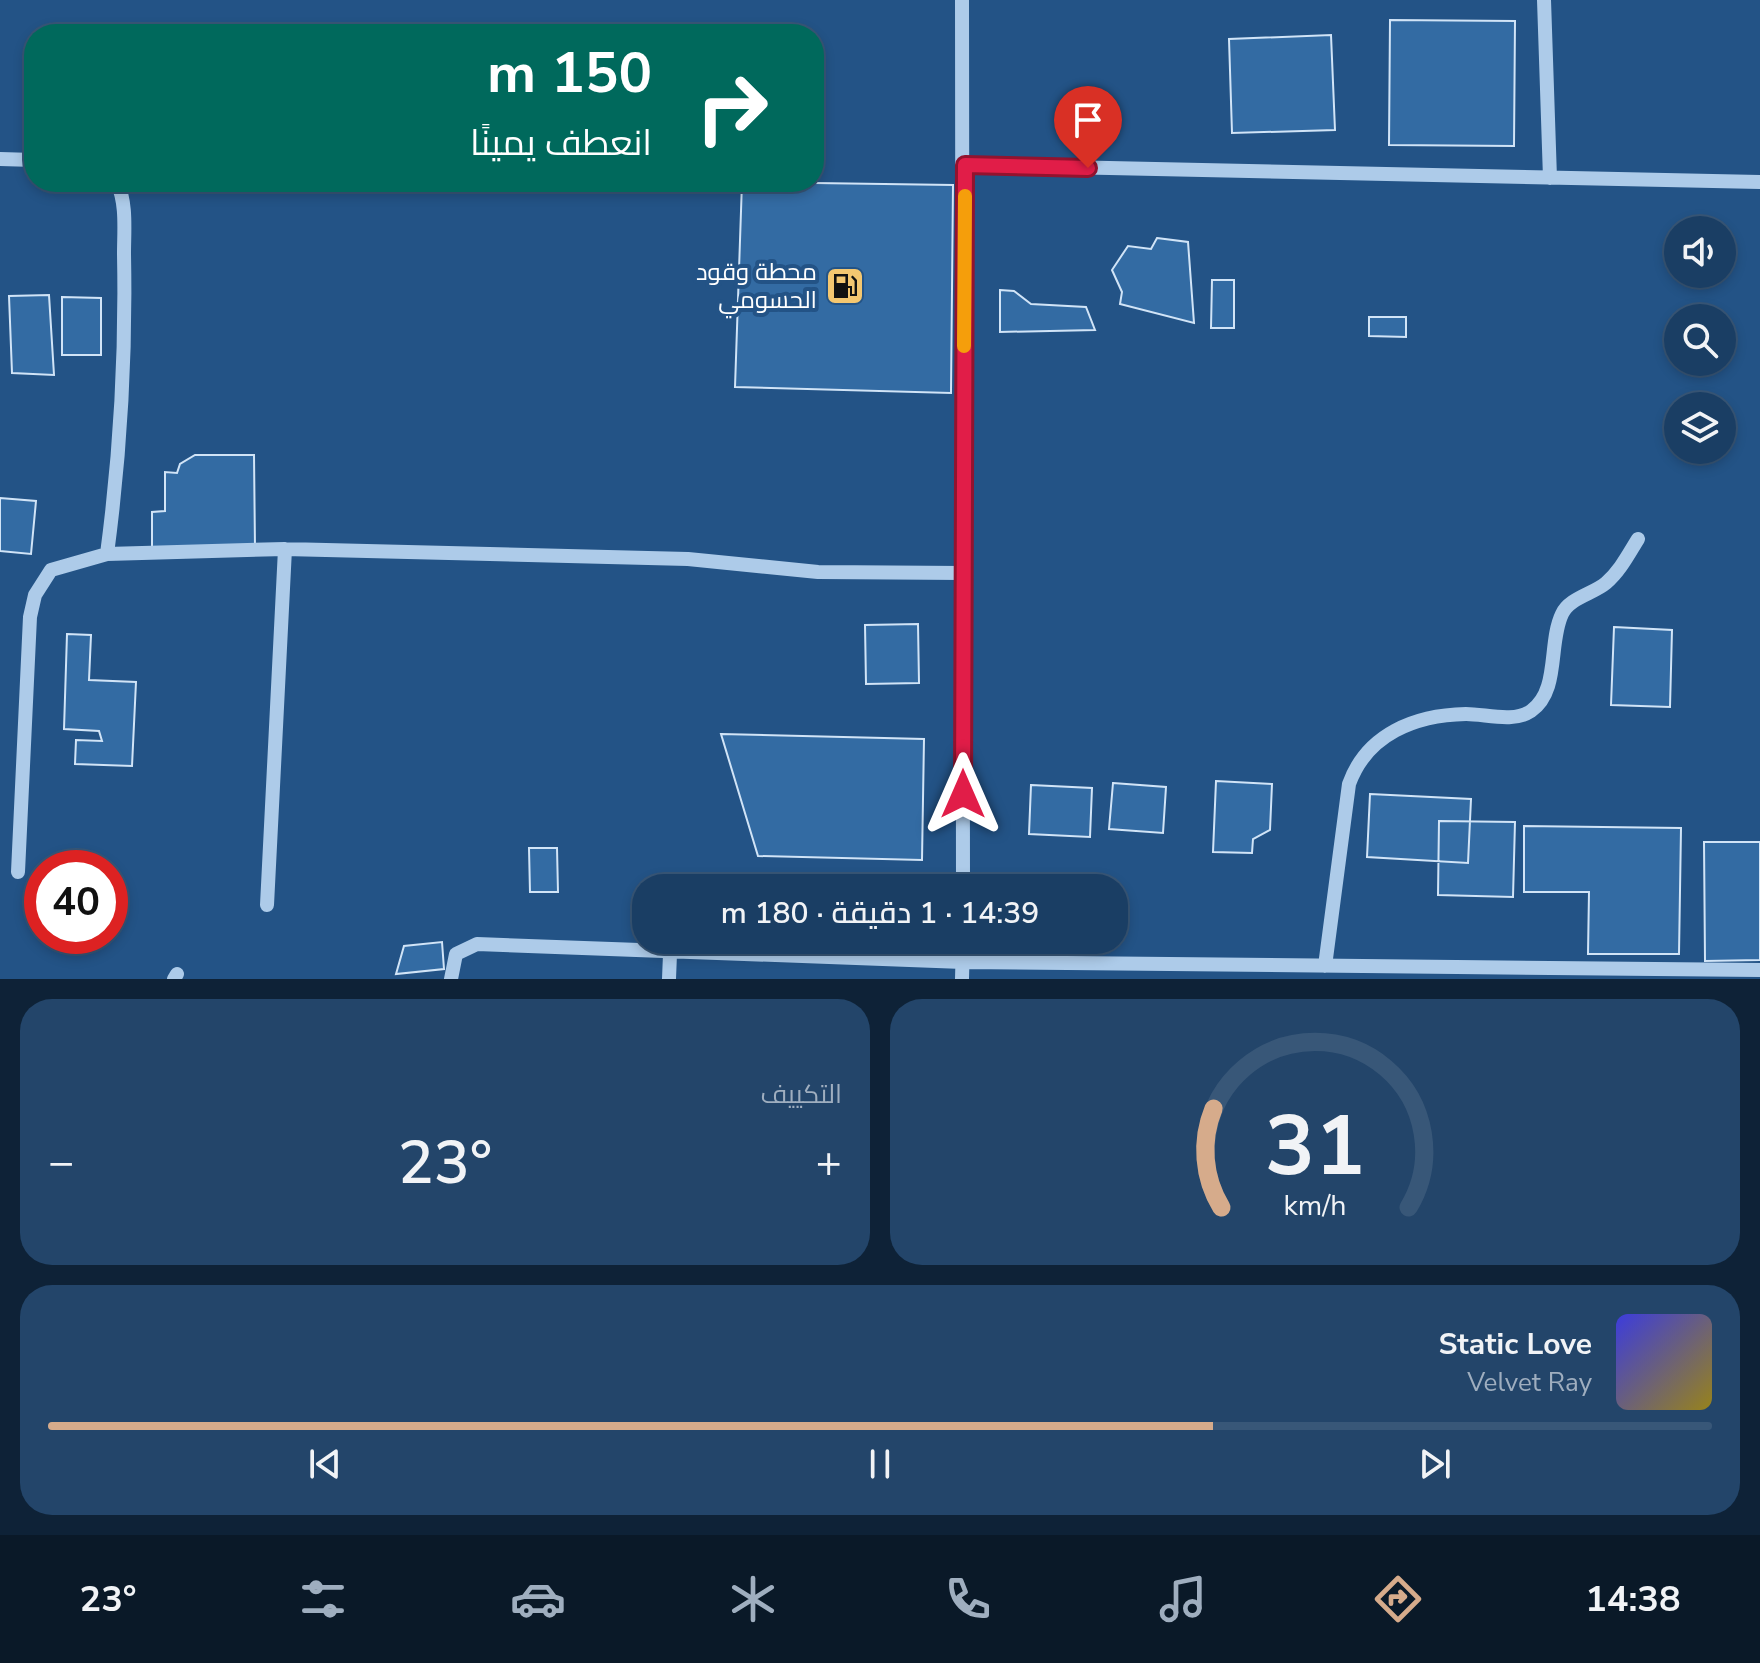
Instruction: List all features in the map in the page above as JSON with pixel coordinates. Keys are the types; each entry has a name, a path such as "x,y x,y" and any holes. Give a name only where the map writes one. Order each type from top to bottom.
{"street":[{"path":"962,0 965,165 963,874"},
{"path":"1544,0 1550,178"},
{"path":"0,159 24,160"},
{"path":"965,165 1760,182"},
{"path":"107,554 115,486 125,285 121,192"},
{"path":"1325,966 1349,784 1356,764 1391,732 1423,718 1465,714 1510,717 1535,708 1545,695 1561,616 1573,602 1603,586 1617,573 1638,539"},
{"path":"18,872 30,617 35,595 51,570 107,554 285,549 688,559 818,572 963,573"},
{"path":"267,905 285,549"},
{"path":"451,979 456,954 477,944 632,952"},
{"path":"669,979 670,954 1639,975 1760,970"},
{"path":"962,979 963,954"}],"building":[{"path":"1390,20 1515,21 1514,146 1389,145"},
{"path":"1331,35 1335,130 1232,133 1229,39"},
{"name":"محطة وقود الحسومي","path":"824,183 953,185 951,393 735,387 742,192 824,192"},
{"path":"1157,238 1188,242 1194,323 1120,304 1122,292 1112,270 1128,246 1151,249"},
{"path":"1212,280 1234,280 1234,328 1211,328"},
{"path":"1000,290 1014,291 1031,304 1086,307 1095,330 1000,332"},
{"path":"49,295 54,375 12,373 9,296"},
{"path":"62,297 101,298 101,355 62,355"},
{"path":"1369,317 1406,317 1406,337 1369,336"},
{"path":"195,455 254,455 255,548 152,548 152,512 165,511 165,472 177,473 180,464"},
{"path":"0,498 36,501 31,554 0,551"},
{"path":"918,624 919,683 866,684 865,625"},
{"path":"1614,627 1672,630 1670,707 1611,705"},
{"path":"67,634 91,635 89,680 136,682 132,766 75,764 76,740 102,741 99,731 64,729"},
{"path":"721,734 924,739 922,860 758,856"},
{"path":"1216,781 1272,784 1270,830 1253,839 1252,853 1213,852"},
{"path":"1113,783 1166,787 1163,833 1109,829"},
{"path":"1031,785 1092,788 1090,837 1029,834"},
{"path":"1370,794 1471,799 1468,863 1367,857"},
{"path":"1439,821 1515,822 1513,897 1438,895"},
{"path":"1524,826 1681,828 1679,954 1588,954 1589,892 1524,892"},
{"path":"1704,842 1760,842 1760,960 1705,961"},
{"path":"529,848 557,848 558,892 530,892"},
{"path":"442,942 444,969 396,974 404,946"}],"slow traffic":[{"path":"964,346 965,196"}],"place":[{"name":"محطة وقود الحسومي","path":"845,286"}],"route":[{"path":"963,794 965,165 1088,168"}]}
